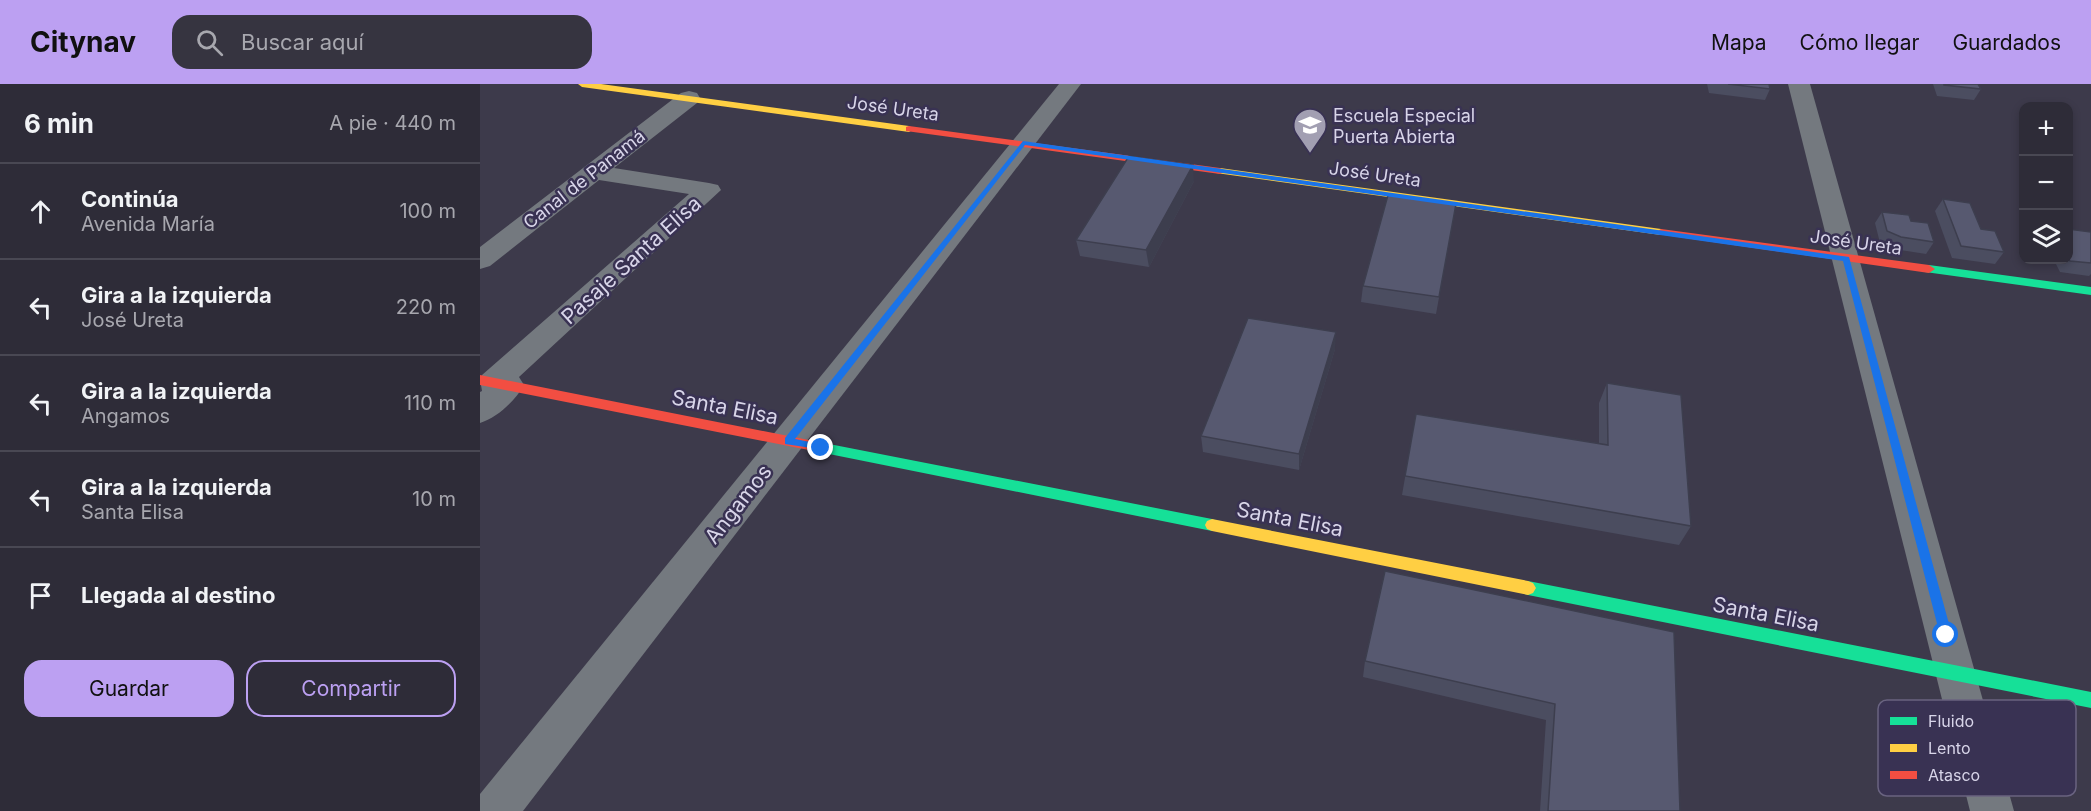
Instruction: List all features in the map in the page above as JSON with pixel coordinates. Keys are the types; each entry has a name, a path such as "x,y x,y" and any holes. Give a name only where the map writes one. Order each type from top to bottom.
{"street":[{"name":"José Ureta","path":"582,84 2091,291"},
{"name":"Angamos","path":"495,811 1070,84"},
{"path":"1799,84 1963,700"},
{"name":"Canal de Panamá","path":"480,260 689,98"},
{"name":"Pasaje Santa Elisa","path":"494,383 709,190 593,172"},
{"path":"480,411 494,383"},
{"name":"Santa Elisa","path":"494,383 2091,700"},
{"path":"1988,796 1992,811"}],"building":[{"path":"1728,84 1769,84 1770,89"},
{"path":"1978,84 1981,89 1944,85"},
{"path":"1129,156 1193,165 1146,250 1076,240"},
{"path":"1388,195 1456,204 1439,297 1363,286"},
{"path":"1943,199 1970,203 1981,229 1995,231 2004,252 1961,246"},
{"path":"1882,212 1909,215 1911,221 1928,223 1934,242 1901,237 1887,231"},
{"path":"2073,230 2091,232 2091,263 2073,261"},
{"path":"1248,318 1336,332 1299,454 1201,436"},
{"path":"1607,383 1681,395 1691,526 1405,476 1416,414 1608,445"},
{"path":"1385,571 1674,632 1680,811 1548,811 1555,704 1365,661"}],"traffic: fast":[{"path":"1929,269 2091,291"},
{"path":"824,448 1212,525"},
{"path":"1528,588 2091,700"}],"traffic: slow":[{"path":"582,84 909,129"},
{"path":"1220,171 1661,232"},
{"path":"1212,525 1528,588"}],"traffic: jam":[{"path":"909,129 1220,171"},
{"path":"1661,232 1929,269"},
{"path":"480,380 824,448"}],"place":[{"name":"Escuela Especial Puerta Abierta","path":"1310,154"}],"route":[{"path":"821,448 788,441 1023,143 1846,259 1946,635"}]}
